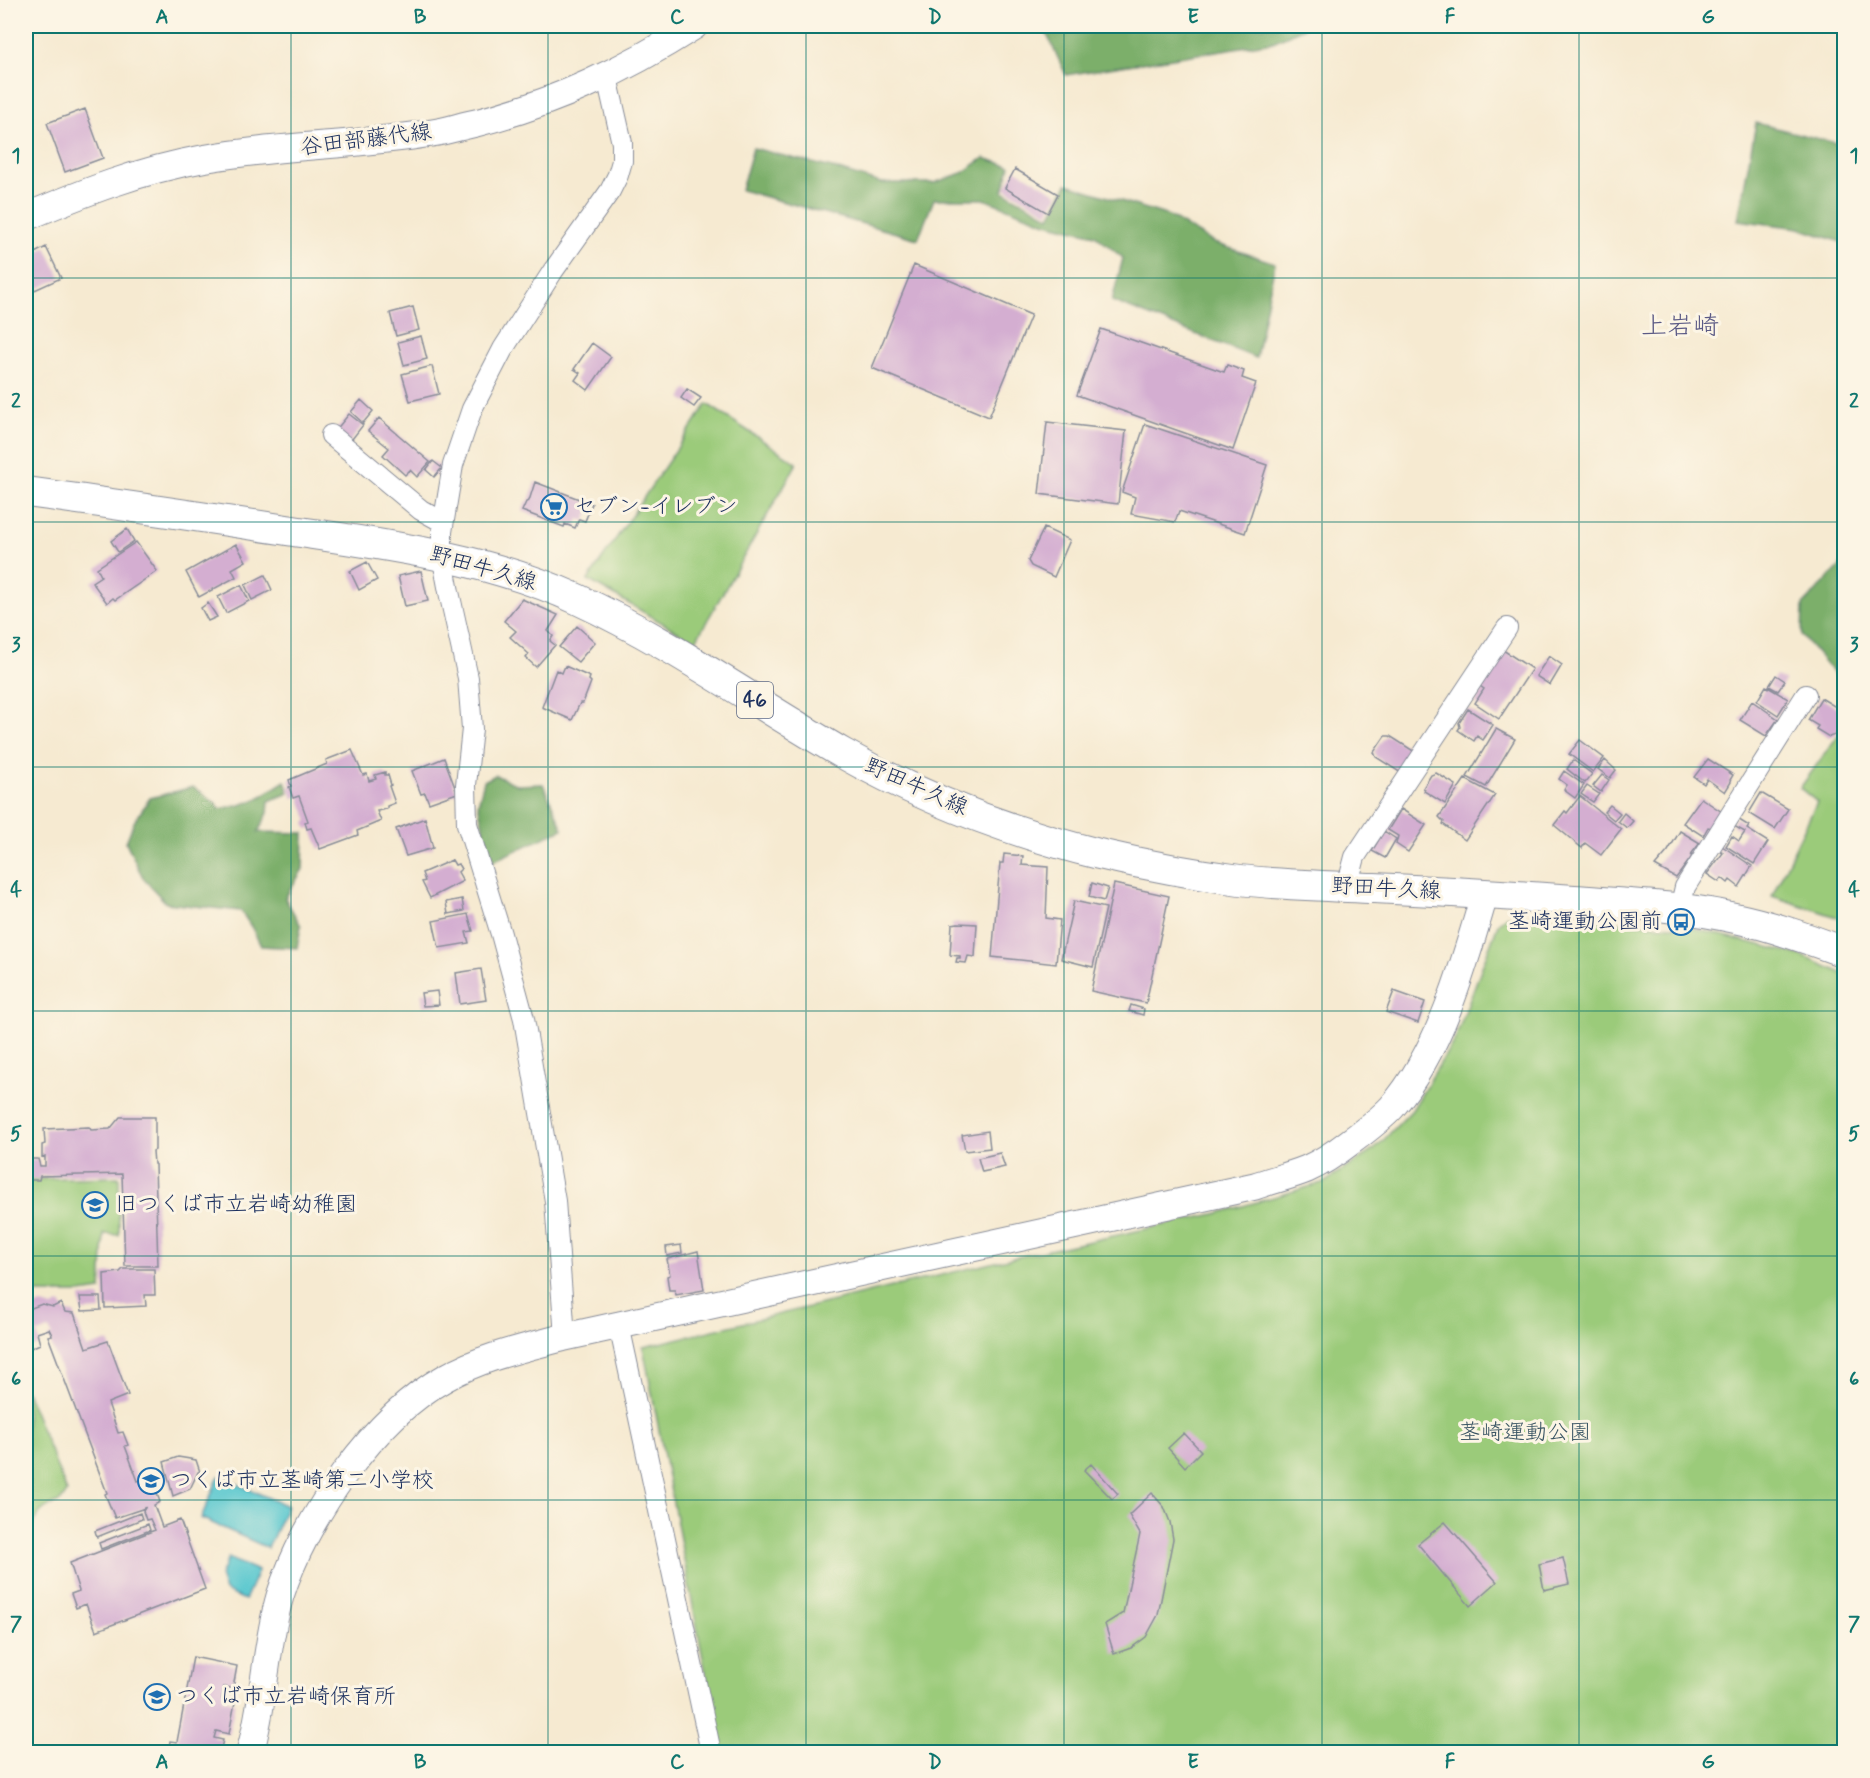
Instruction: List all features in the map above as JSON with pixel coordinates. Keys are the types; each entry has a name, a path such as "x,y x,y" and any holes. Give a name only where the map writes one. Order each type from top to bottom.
{"main road":[{"name":"野田牛久線","path":"26,492 442,555 477,564 574,598 631,626 844,754 921,793 1052,841 1101,854 1190,873 1242,880 1485,893 1680,908 1730,916 1773,927 1845,952"}],"street":[{"name":"谷田部藤代線","path":"26,217 76,196 139,175 201,159 433,133 543,103 607,77 694,26"},
{"path":"565,1337 555,1201 524,1019 467,824 466,785 472,729 468,678 442,555 443,522 453,465 472,409 503,349 553,271 610,191 618,175 622,161 622,143 607,77"},
{"path":"331,435 421,510 443,522"},
{"path":"1347,887 1355,857 1507,628"},
{"path":"1680,908 1685,887 1806,695"},
{"path":"250,1752 280,1596 302,1544 352,1462 372,1438 405,1407 443,1379 474,1363 565,1337 1244,1188 1308,1168 1331,1156 1371,1127 1391,1108 1414,1076 1431,1047 1470,942 1485,893"},
{"path":"619,1325 711,1752"}],"green space":[{"path":"1043,26 1308,26 1273,42 1066,75"},
{"path":"1756,123 1844,145 1844,243 1799,228 1738,220"},
{"path":"753,148 881,183 934,183 962,173 984,158 1010,166 1003,191 1050,217 1067,184 1169,216 1214,243 1275,263 1256,358 1112,301 1123,258 1095,235 1046,223 984,199 934,199 918,239 741,190"},
{"path":"707,404 797,463 695,642 588,580"},
{"path":"1844,562 1844,685 1802,636 1803,605"},
{"path":"1844,727 1843,919 1772,896 1817,802 1800,788"},
{"path":"495,775 518,785 543,784 563,829 491,862 478,804 484,781"},
{"path":"285,781 289,793 269,801 268,813 258,832 304,833 303,869 285,898 301,926 297,948 261,946 241,911 166,903 143,878 126,842 134,822 150,798 193,787 217,804 219,809 257,799"},
{"name":"茎崎運動公園","path":"1506,916 1689,927 1800,955 1844,974 1844,1752 721,1752 643,1347 1008,1259 1219,1213 1325,1182 1375,1149 1412,1110 1455,1039 1498,924"},
{"path":"119,1177 119,1235 104,1234 101,1290 80,1293 30,1293 26,1287 26,1179"},
{"path":"26,1391 67,1492 62,1500 40,1513 32,1529 26,1554"}],"water":[{"path":"219,1476 287,1506 268,1548 201,1518"},
{"path":"228,1558 258,1571 245,1600 225,1591 220,1576"}],"building":[{"path":"85,109 103,158 65,172 47,123"},
{"path":"1015,169 1058,194 1048,213 1005,188"},
{"path":"46,247 61,278 26,294 27,257"},
{"path":"914,265 1031,315 989,417 872,368"},
{"path":"413,307 419,330 396,336 390,313"},
{"path":"1101,329 1224,372 1227,365 1244,371 1242,378 1256,383 1233,450 1077,395"},
{"path":"421,336 427,359 404,365 398,342"},
{"path":"592,343 611,357 588,390 575,380 580,373 574,369"},
{"path":"432,366 439,394 410,401 402,374"},
{"path":"687,389 701,398 694,407 681,398"},
{"path":"361,400 373,411 363,423 351,412"},
{"path":"349,414 363,425 349,443 335,431"},
{"path":"379,418 430,462 417,477 410,470 405,475 383,455 389,448 368,431"},
{"path":"1047,422 1126,431 1118,504 1039,494"},
{"path":"1145,424 1267,465 1245,533 1179,511 1175,522 1131,514 1135,497 1122,492"},
{"path":"433,461 442,468 434,477 426,470"},
{"name":"セブン-イレブン","path":"535,482 592,504 585,521 579,519 575,528 565,524 564,527 522,511 526,502 529,501"},
{"path":"1044,528 1070,540 1054,577 1031,566 1028,561"},
{"path":"127,529 134,541 118,552 111,541"},
{"path":"136,542 157,571 107,603 92,582 101,576 97,568"},
{"path":"236,544 246,561 232,569 236,577 199,597 186,572"},
{"path":"367,562 377,580 359,590 350,571"},
{"path":"421,571 428,601 405,606 398,576"},
{"path":"265,575 272,590 252,600 245,585"},
{"path":"241,585 249,601 226,613 218,597"},
{"path":"522,599 558,615 548,631 553,636 550,641 555,645 536,667 526,658 529,654 510,637 516,631 504,621"},
{"path":"208,603 217,617 208,621 201,608"},
{"path":"577,626 595,642 578,662 559,647"},
{"path":"1503,650 1532,669 1499,719 1475,703 1484,689 1480,686"},
{"path":"1549,656 1562,665 1550,685 1536,676"},
{"path":"565,666 590,677 591,682 583,703 580,703 572,720 542,707 556,670 562,673"},
{"path":"1776,675 1785,681 1778,691 1769,686"},
{"path":"1766,686 1788,699 1778,715 1757,701"},
{"path":"1821,698 1844,712 1844,719 1835,735 1829,737 1816,729 1818,726 1808,720"},
{"path":"1752,701 1778,719 1766,736 1740,720"},
{"path":"1468,709 1493,725 1483,740 1477,736 1474,741 1458,730 1459,723"},
{"path":"1496,729 1515,739 1486,787 1467,777"},
{"path":"1385,736 1390,736 1415,752 1401,773 1376,757 1374,752"},
{"path":"1580,740 1604,758 1593,772 1569,754"},
{"path":"352,750 363,775 367,774 369,781 376,779 375,775 385,772 385,775 388,775 395,803 387,806 387,809 377,811 381,821 357,831 358,835 320,849 311,828 307,829 305,822 308,821 299,796 293,798 289,780 327,764 326,760"},
{"path":"444,758 457,793 429,803 425,793 421,794 412,771"},
{"path":"1708,759 1733,775 1725,792 1707,779 1704,784 1694,777"},
{"path":"1573,760 1592,774 1585,783 1567,769"},
{"path":"1605,760 1616,770 1610,778 1598,769"},
{"path":"1564,771 1584,785 1575,798 1564,790 1567,785 1559,779"},
{"path":"1436,773 1456,785 1445,804 1424,791 1423,788 1431,775"},
{"path":"1602,775 1609,780 1601,792 1593,786"},
{"path":"1465,779 1495,795 1465,840 1443,824 1444,822 1439,817"},
{"path":"1587,786 1599,794 1593,802 1581,794"},
{"path":"1761,793 1788,809 1775,829 1749,813"},
{"path":"1580,796 1621,829 1601,855 1585,843 1582,848 1554,825"},
{"path":"1701,798 1722,812 1712,828 1708,827 1703,836 1683,823"},
{"path":"1610,805 1620,813 1614,820 1604,812"},
{"path":"1401,809 1426,825 1408,852 1396,844 1398,836 1388,830"},
{"path":"1624,813 1633,821 1627,828 1618,821"},
{"path":"425,818 433,848 406,856 396,829"},
{"path":"1736,818 1749,826 1747,829 1768,842 1754,864 1726,846 1732,836 1739,841 1745,832 1732,825"},
{"path":"1384,831 1396,839 1385,858 1372,851"},
{"path":"1680,831 1700,843 1676,878 1655,866 1668,851"},
{"path":"1719,844 1752,866 1739,887 1730,880 1728,883 1722,878 1719,882 1707,874 1723,853 1716,849"},
{"path":"1004,854 1023,856 1022,865 1048,867 1046,918 1060,920 1056,964 992,957 1000,863 1003,863"},
{"path":"452,860 461,869 458,872 463,881 430,898 422,882 425,881 422,873"},
{"path":"1092,883 1108,888 1104,901 1089,897"},
{"path":"1114,884 1169,896 1146,1003 1091,991"},
{"path":"462,899 464,911 448,914 446,902"},
{"path":"1074,901 1106,908 1093,967 1061,959"},
{"path":"468,914 473,931 466,932 469,943 439,948 433,921"},
{"path":"952,924 977,924 975,957 968,956 966,963 956,962 960,956 950,955"},
{"path":"481,969 486,1000 460,1004 456,973"},
{"path":"437,991 439,1005 423,1006 421,993"},
{"path":"1394,991 1425,1002 1418,1023 1386,1012"},
{"path":"1131,1005 1144,1009 1143,1015 1129,1011"},
{"path":"120,1117 155,1117 155,1150 153,1151 158,1266 125,1266 122,1174 40,1176 39,1180 26,1180 26,1159 38,1159 40,1166 45,1166 45,1156 42,1157 42,1145 45,1144 44,1129 89,1127 91,1130 110,1129"},
{"path":"988,1131 990,1148 965,1151 962,1135"},
{"path":"1000,1153 1005,1167 982,1172 978,1158"},
{"path":"681,1245 682,1253 667,1256 666,1247"},
{"path":"698,1251 704,1290 676,1295 675,1290 669,1290 667,1276 670,1275 667,1259"},
{"path":"123,1269 154,1269 155,1295 145,1295 146,1306 105,1308 104,1274 120,1272"},
{"path":"80,1297 100,1297 101,1310 82,1311"},
{"path":"61,1303 65,1312 74,1313 86,1348 108,1341 128,1395 108,1403 118,1433 123,1432 128,1445 125,1446 138,1481 151,1477 160,1502 154,1505 162,1527 180,1520 205,1589 96,1631 86,1604 76,1608 71,1594 79,1591 70,1563 155,1530 150,1519 146,1520 143,1511 145,1508 115,1518 48,1336 52,1335 49,1329 37,1333 40,1344 26,1350 26,1310 42,1304 53,1307"},
{"path":"1184,1433 1201,1451 1185,1467 1168,1448"},
{"path":"178,1457 196,1460 200,1472 190,1489 173,1496 164,1462"},
{"path":"1091,1464 1118,1494 1112,1499 1084,1470"},
{"path":"1152,1493 1164,1507 1173,1539 1158,1615 1146,1637 1131,1648 1114,1654 1105,1624 1123,1613 1140,1534 1129,1515"},
{"path":"140,1513 142,1519 97,1537 95,1531"},
{"path":"1445,1522 1497,1582 1470,1606 1418,1544"},
{"path":"148,1524 150,1530 101,1549 99,1543"},
{"path":"1563,1558 1569,1584 1544,1590 1539,1564"},
{"path":"193,1657 237,1666 233,1688 224,1687 222,1699 235,1702 229,1734 216,1731 214,1738 223,1740 220,1752 168,1752 170,1741 177,1742"}],"place":[{"name":"セブン-イレブン","path":"554,507"},
{"name":"茎崎運動公園前","path":"1681,922"},
{"name":"旧つくば市立岩崎幼稚園","path":"95,1205"},
{"name":"つくば市立茎崎第二小学校","path":"151,1481"},
{"name":"つくば市立岩崎保育所","path":"157,1697"}],"district":[{"name":"上岩崎","path":"1680,327"}]}
